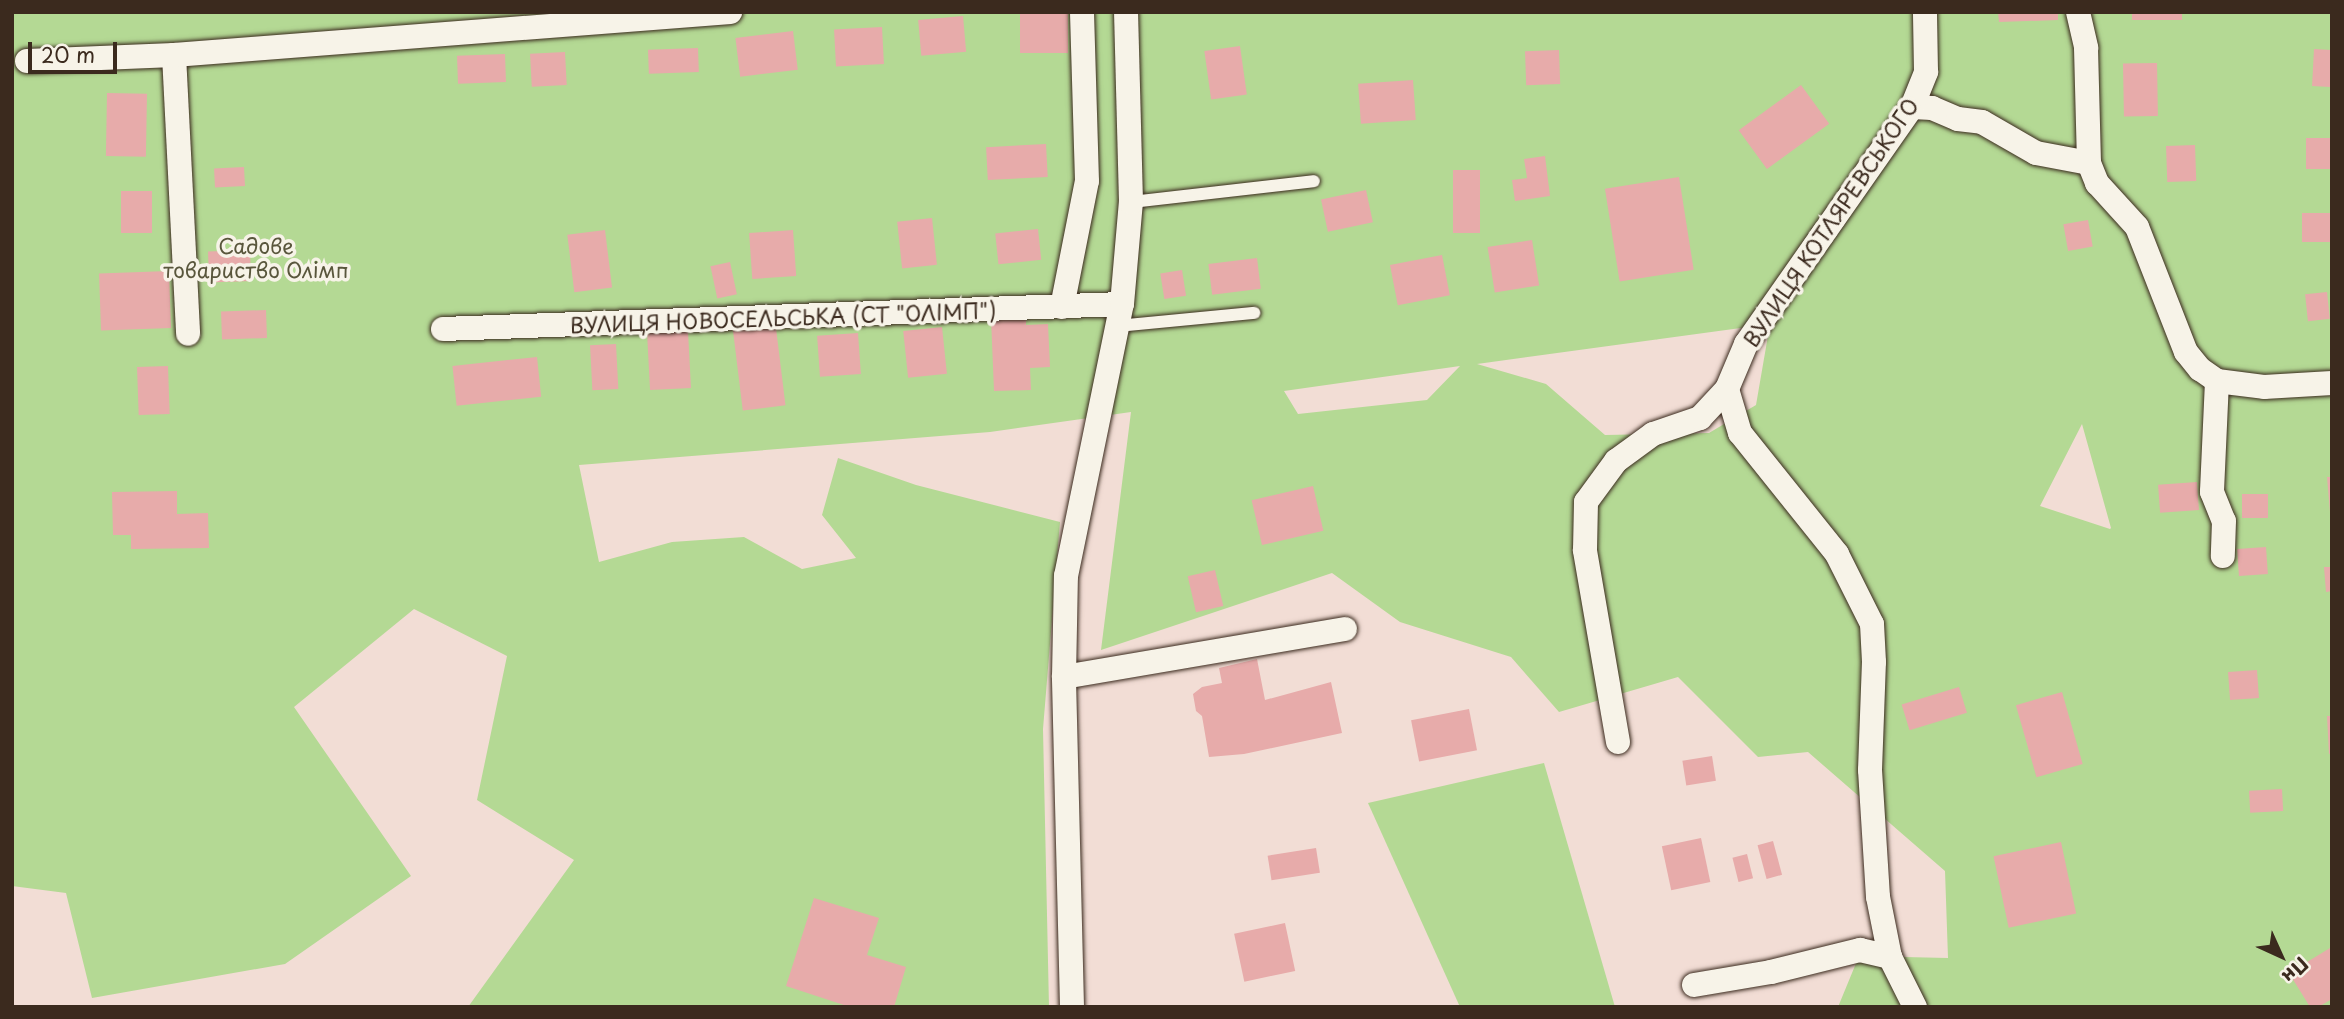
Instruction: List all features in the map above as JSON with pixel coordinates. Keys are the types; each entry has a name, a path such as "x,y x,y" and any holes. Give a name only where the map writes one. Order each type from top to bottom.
{"street":[{"path":"27,61 174,55 730,12"},
{"path":"1062,307 1087,180 1082,12"},
{"path":"1072,1007 1064,677 1066,576 1120,315 1131,202 1126,12"},
{"name":"ВУЛИЦЯ КОТЛЯРЕВСЬКОГО","path":"1618,742 1585,550 1586,502 1616,461 1653,434 1700,418 1727,389 1746,344 1912,107 1926,72 1926,12"},
{"path":"2078,12 2085,48 2089,163 2097,183 2137,227 2186,352 2200,369 2217,381 2264,387 2332,383"},
{"path":"174,55 188,334"},
{"path":"1912,107 1931,108 1958,118 1982,122 2036,153 2089,163"},
{"name":"ВУЛИЦЯ НОВОСЕЛЬСЬКА (СТ \"ОЛІМП\")","path":"443,329 1062,307 1120,315"},
{"path":"2217,381 2211,492 2224,521 2222,556"},
{"path":"1727,389 1740,433 1837,554 1872,624 1874,662 1870,770 1878,897 1890,957 1915,1007"},
{"path":"1064,677 1345,629"},
{"path":"1695,985 1771,972 1860,950 1890,957"}],"lane":[{"path":"1131,202 1314,181"},
{"path":"1120,315 1254,313"}],"green space":[{"name":"Садове товариство Олімп","path":"12,12 2332,12 2332,1007 1838,1007 1859,956 1948,958 1945,871 1808,752 1758,757 1678,677 1559,712 1511,657 1400,622 1332,573 1101,650 1131,412 990,432 579,465 599,562 672,542 744,537 802,569 856,558 822,515 838,458 916,485 1060,522 1043,729 1049,1007 468,1007 574,860 477,800 507,656 414,609 294,707 411,876 285,964 92,998 66,893 12,886","holes":["1770,324 1756,405 1709,433 1605,435 1546,384 1477,364","1460,366 1427,400 1298,414 1284,391","2082,424 2111,528 2040,506"]},
{"path":"1544,763 1615,1007 1460,1007 1368,803"}],"building":[{"path":"1020,12 1068,12 1068,53 1020,53"},
{"path":"1998,12 2058,12 2058,20 1999,22"},
{"path":"2132,12 2182,12 2182,20 2132,20"},
{"path":"963,16 966,52 921,56 918,20"},
{"path":"882,27 884,64 836,66 834,30"},
{"path":"793,31 798,70 740,77 735,38"},
{"path":"1240,46 1247,95 1211,100 1204,51"},
{"path":"698,48 699,72 649,74 648,50"},
{"path":"2314,49 2332,50 2330,87 2312,86"},
{"path":"1559,50 1560,84 1526,85 1525,51"},
{"path":"565,52 567,85 532,87 530,54"},
{"path":"505,54 506,82 458,84 457,56"},
{"path":"2157,63 2158,116 2124,117 2123,64"},
{"path":"1413,80 1416,120 1361,124 1358,84"},
{"path":"1801,85 1829,124 1767,169 1739,130"},
{"path":"107,93 147,94 146,157 106,156"},
{"path":"2306,138 2332,138 2332,169 2306,169"},
{"path":"1046,144 1048,177 988,180 986,147"},
{"path":"2195,145 2196,181 2167,182 2166,146"},
{"path":"1545,156 1550,196 1515,201 1512,180 1527,178 1524,159"},
{"path":"244,167 245,186 215,188 214,169"},
{"path":"1453,170 1480,170 1480,233 1453,233"},
{"path":"1679,177 1694,270 1620,282 1605,189"},
{"path":"1366,190 1373,222 1328,232 1321,200"},
{"path":"121,191 152,191 152,233 121,233"},
{"path":"2302,213 2332,213 2332,242 2302,242"},
{"path":"932,218 937,265 902,268 897,222"},
{"path":"2088,220 2093,247 2068,251 2063,224"},
{"path":"1038,229 1041,260 998,264 995,233"},
{"path":"605,230 612,288 574,292 567,235"},
{"path":"793,230 796,276 752,279 749,233"},
{"path":"1532,240 1539,285 1495,292 1488,247"},
{"path":"250,250 251,281 209,282 208,251"},
{"path":"1442,255 1450,295 1398,305 1390,265"},
{"path":"1257,258 1261,289 1212,295 1208,264"},
{"path":"730,262 737,294 717,298 710,266"},
{"path":"1182,270 1186,296 1164,299 1160,273"},
{"path":"169,271 171,328 101,330 99,273"},
{"path":"2327,292 2330,319 2308,321 2305,294"},
{"path":"266,310 267,338 222,340 221,312"},
{"path":"1026,316 1026,325 1048,324 1050,367 1030,368 1031,390 994,391 991,318"},
{"path":"775,320 785,405 743,411 732,325"},
{"path":"942,327 947,374 908,378 903,331"},
{"path":"688,331 691,388 650,390 647,333"},
{"path":"858,333 861,374 820,377 817,336"},
{"path":"616,344 618,389 592,390 590,345"},
{"path":"537,357 541,397 457,406 452,366"},
{"path":"168,366 170,414 139,415 137,367"},
{"path":"2327,477 2332,477 2332,512 2330,512"},
{"path":"2197,482 2199,510 2160,513 2158,485"},
{"path":"1313,486 1323,531 1262,545 1252,500"},
{"path":"177,491 177,514 208,513 209,548 131,549 131,535 113,535 112,492"},
{"path":"2242,494 2268,494 2268,518 2242,518"},
{"path":"2266,547 2268,574 2239,576 2237,549"},
{"path":"2324,567 2332,567 2332,591 2326,592"},
{"path":"1215,570 1223,606 1196,612 1188,576"},
{"path":"1257,659 1265,700 1331,682 1342,733 1244,754 1209,757 1202,716 1196,711 1193,694 1202,687 1222,683 1219,668"},
{"path":"2257,670 2259,698 2230,700 2228,672"},
{"path":"1959,687 1967,713 1910,730 1902,705"},
{"path":"2062,692 2083,764 2037,777 2016,705"},
{"path":"1469,709 1477,750 1419,761 1411,720"},
{"path":"2327,716 2332,716 2332,753 2329,754"},
{"path":"1712,756 1716,781 1686,785 1682,761"},
{"path":"2282,789 2283,811 2250,813 2249,791"},
{"path":"1701,838 1710,882 1671,890 1662,846"},
{"path":"1773,841 1782,875 1767,879 1758,845"},
{"path":"2061,842 2076,913 2009,928 1994,856"},
{"path":"1316,848 1320,873 1272,880 1268,856"},
{"path":"1747,854 1753,878 1738,882 1732,858"},
{"path":"814,898 879,918 867,955 906,967 894,1007 850,1007 786,986"},
{"path":"1285,923 1295,971 1244,982 1234,934"},
{"path":"2330,948 2332,999 2318,1007 2310,1007 2289,973"}]}
